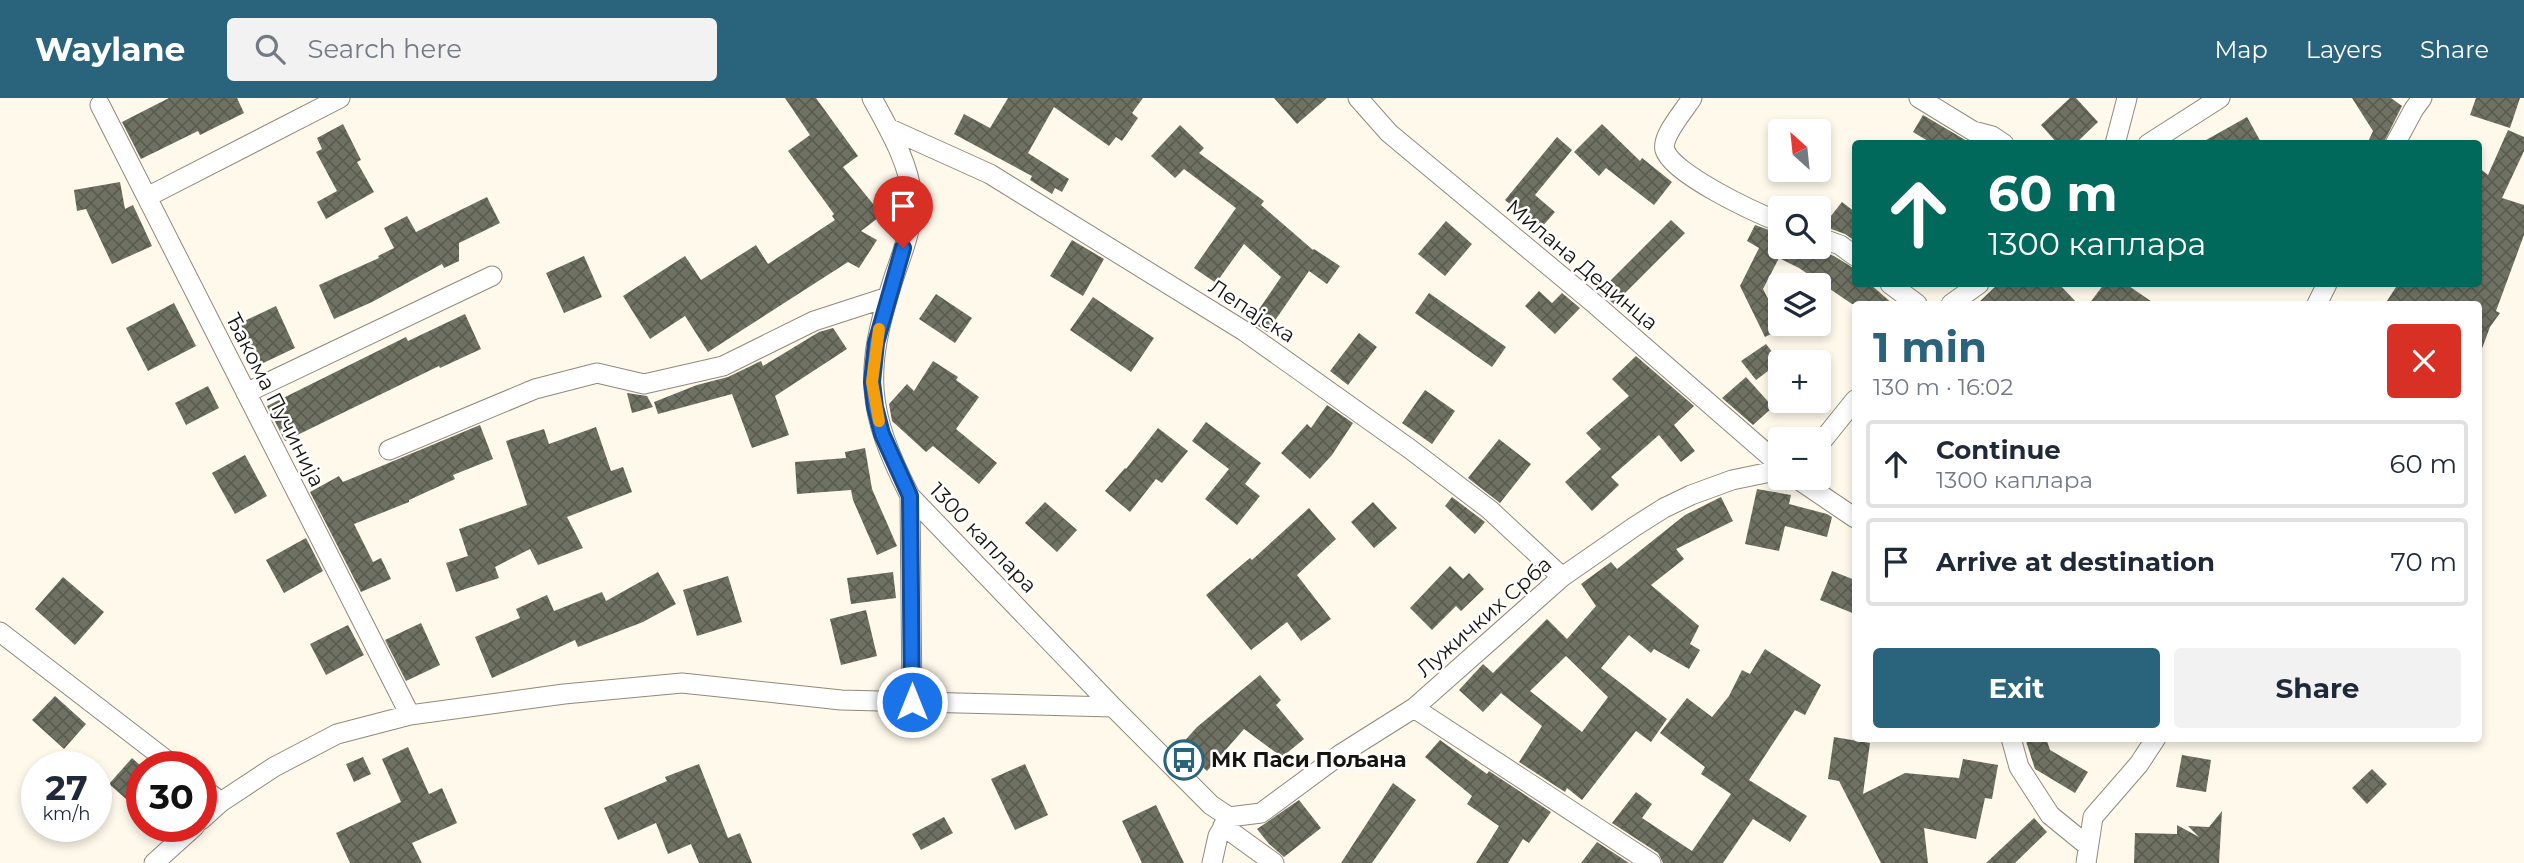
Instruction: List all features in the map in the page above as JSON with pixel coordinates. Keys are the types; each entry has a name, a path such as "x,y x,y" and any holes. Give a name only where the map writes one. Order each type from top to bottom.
{"street":[{"path":"147,197 341,98"},
{"name":"1300 каплара","path":"872,98 898,149 912,196 911,223 876,343 872,382 875,407 886,444 910,496 1113,707 1226,821 1273,863"},
{"name":"Милана Дединца","path":"1358,98 1389,134 1596,305 1768,457"},
{"path":"1692,98 1666,138 1665,150 1674,165 1746,209 1768,217"},
{"path":"1919,98 1973,131 1998,140"},
{"path":"2116,140 2127,98"},
{"path":"2154,140 2220,98"},
{"path":"2397,140 2422,98"},
{"name":"Ђакома Пучинија","path":"100,105 410,715"},
{"name":"Лепајска","path":"888,128 990,174 1244,331 1410,449 1490,510 1562,577"},
{"path":"1831,242 1852,254"},
{"path":"246,393 492,275"},
{"path":"1894,287 1913,301"},
{"path":"1955,301 1975,287"},
{"path":"389,450 535,389 597,373 645,384 723,366 814,321 888,297"},
{"path":"1831,430 1852,404"},
{"name":"Лужичких Срба","path":"1226,821 1261,813 1341,754 1414,708 1562,577 1664,508 1732,480 1768,471"},
{"path":"1814,490 1852,516"},
{"path":"910,496 912,702"},
{"path":"0,632 155,751"},
{"path":"217,805 274,767 337,734 410,715 564,694 682,683 841,700 1113,707"},
{"path":"1414,708 1651,863"},
{"path":"2012,742 2019,767 2050,815 2087,854"},
{"path":"2087,854 2093,817 2139,764 2153,742"},
{"path":"1212,863 1218,836 1226,821"},
{"path":"155,863 178,842"}],"building":[{"path":"169,98 237,98 244,113 200,135 198,131 141,159 122,122"},
{"path":"785,98 816,98 858,156 843,167 882,215 861,231 877,240 859,268 848,262 708,352 685,316 650,339 623,296 685,256 701,280 756,245 768,264 835,220 832,216 834,214 788,151 810,135"},
{"path":"1008,98 1143,98 1132,113 1138,118 1122,141 1116,137 1109,146 1054,107 1028,153 1069,179 1062,192 1055,188 1052,194 1030,180 1032,176 954,134 964,114 990,128"},
{"path":"1274,98 1327,98 1297,124"},
{"path":"2070,98 2076,98 2098,122 2079,140 2054,140 2041,125"},
{"path":"2352,98 2391,98 2402,106 2385,140 2369,140 2373,131"},
{"path":"2476,98 2520,98 2510,128 2470,115"},
{"path":"1923,115 1965,140 1926,140 1913,132"},
{"path":"2247,117 2260,140 2206,140"},
{"path":"343,124 361,160 357,162 374,192 326,219 317,202 337,191 316,152 322,149 317,138"},
{"path":"1602,124 1640,161 1642,158 1672,182 1654,205 1606,168 1599,176 1574,152"},
{"path":"1180,125 1204,148 1199,153 1264,201 1261,205 1313,250 1340,266 1327,284 1309,271 1267,332 1251,321 1281,277 1244,244 1216,283 1194,268 1236,208 1184,169 1175,178 1151,156"},
{"path":"2508,130 2524,137 2524,151 2502,198 2524,205 2524,235 2496,311 2500,313 2490,327 2482,349 2482,301 2387,301 2396,287 2482,287 2482,170 2488,175"},
{"path":"1557,137 1572,150 1535,195 1555,212 1540,229 1505,200"},
{"path":"120,182 125,209 133,205 152,246 112,264 86,209 77,211 74,190"},
{"path":"487,197 500,223 459,243 459,261 444,268 442,264 334,319 319,285 379,258 378,256 394,248 384,228 407,216 416,232"},
{"path":"1842,202 1852,210 1852,239 1831,229 1831,216"},
{"path":"1671,220 1685,233 1614,304 1599,292"},
{"path":"1446,221 1472,244 1445,276 1418,254"},
{"path":"1755,225 1768,230 1768,259 1778,259 1771,273 1768,273 1763,289 1768,299 1768,336 1765,337 1740,286 1759,248 1747,241"},
{"path":"1072,240 1104,259 1083,296 1050,276"},
{"path":"1831,255 1852,267 1852,287 1873,287 1890,301 1852,301 1852,304 1831,290 1831,273 1806,273 1781,259 1831,259"},
{"path":"584,256 602,297 564,313 546,273"},
{"path":"1995,287 2062,287 2075,301 1980,301"},
{"path":"2102,287 2130,287 2151,301 2091,301"},
{"path":"1539,291 1552,303 1562,293 1580,308 1555,334 1525,306"},
{"path":"1429,293 1506,347 1492,367 1415,313"},
{"path":"936,294 972,318 955,343 919,319"},
{"path":"1093,297 1154,338 1131,372 1070,330"},
{"path":"174,303 196,346 148,371 126,328"},
{"path":"276,306 295,348 259,365 240,323"},
{"path":"465,314 481,349 440,368 439,366 285,441 267,406 406,337 408,341"},
{"path":"833,328 847,349 775,396 789,435 752,448 732,394 658,414 654,402 697,385 728,377 761,361 763,366 819,332"},
{"path":"1359,333 1377,347 1348,385 1330,371"},
{"path":"1766,344 1771,350 1768,350 1768,371 1756,380 1741,361"},
{"path":"1636,356 1694,406 1674,425 1695,451 1681,462 1659,435 1611,477 1619,485 1592,511 1565,482 1601,449 1586,433 1629,396 1612,379"},
{"path":"933,361 958,377 956,380 979,397 956,429 997,463 979,484 933,446 926,452 892,421 889,404 907,384 914,391"},
{"path":"1746,377 1768,401 1768,412 1753,425 1722,398"},
{"path":"208,386 219,408 186,425 175,403"},
{"path":"1425,390 1455,411 1432,444 1402,423"},
{"path":"627,393 647,396 653,407 632,413"},
{"path":"1327,405 1353,423 1332,455 1310,479 1281,453 1307,424 1311,428"},
{"path":"1206,422 1261,463 1245,484 1260,496 1237,525 1205,499 1229,469 1192,441"},
{"path":"480,425 493,459 453,475 455,479 409,502 354,524 373,562 381,558 391,579 361,592 310,492 339,476 343,482"},
{"path":"596,427 611,471 623,467 632,492 567,517 583,548 538,565 530,549 495,567 499,578 456,592 446,563 468,556 459,529 527,505 506,441 544,429 549,444"},
{"path":"1158,428 1188,451 1162,483 1156,479 1130,512 1105,491"},
{"path":"1499,439 1531,464 1500,503 1468,478"},
{"path":"865,448 872,489 897,546 877,555 851,490 797,494 795,462 846,458 845,452"},
{"path":"245,455 267,496 235,514 212,473"},
{"path":"1757,489 1791,495 1789,504 1832,517 1827,537 1785,526 1779,551 1745,544"},
{"path":"1452,497 1485,522 1475,534 1445,506"},
{"path":"1721,497 1733,521 1676,549 1684,559 1651,585 1699,626 1690,644 1700,650 1689,669 1654,649 1651,653 1629,635 1601,668 1667,719 1651,742 1636,731 1582,800 1567,788 1565,792 1519,762 1542,726 1501,693 1483,712 1459,690 1483,664 1493,673 1547,619 1567,639 1596,606 1581,584 1611,562 1617,569 1685,515","holes":["1566,656 1608,697 1582,732 1530,691"]},
{"path":"1045,502 1077,530 1057,552 1025,523"},
{"path":"1373,502 1397,528 1374,548 1351,522"},
{"path":"1309,508 1336,539 1297,575 1331,619 1301,641 1287,622 1251,650 1206,595 1250,558 1252,560"},
{"path":"306,538 323,571 284,593 266,560"},
{"path":"1450,566 1463,579 1469,573 1484,589 1461,611 1456,606 1432,630 1410,608"},
{"path":"1832,571 1852,579 1852,613 1820,600"},
{"path":"658,572 676,604 643,622 578,647 575,640 492,678 475,637 520,618 516,609 547,595 554,611 602,592 606,601"},
{"path":"893,572 896,598 851,604 847,578"},
{"path":"728,576 742,622 697,636 683,590"},
{"path":"63,577 104,612 75,645 35,609"},
{"path":"866,610 877,656 841,665 830,619"},
{"path":"421,623 440,665 406,681 385,640"},
{"path":"348,625 364,655 326,675 310,644"},
{"path":"1765,649 1821,685 1805,715 1795,710 1749,780 1807,816 1790,842 1753,819 1723,863 1663,863 1658,853 1612,823 1636,792 1652,804 1642,818 1692,851 1731,794 1701,774 1705,767 1660,733 1687,698 1712,717 1729,696 1742,670 1750,674"},
{"path":"1260,675 1281,700 1276,705 1304,739 1282,757 1244,729 1207,771 1180,746 1197,727"},
{"path":"55,696 86,724 64,749 32,720"},
{"path":"1834,737 1870,743 1863,794 1905,773 1959,778 1963,759 1998,765 1992,799 1985,798 1976,839 1924,828 1928,863 1881,863 1839,781 1828,779"},
{"path":"1440,740 1487,774 1489,771 1551,812 1529,843 1523,839 1508,863 1476,863 1499,826 1467,804 1472,796 1425,757"},
{"path":"2026,742 2047,742 2050,750 2088,772 2075,793 2035,769"},
{"path":"408,747 429,794 442,788 457,823 412,843 422,863 350,863 336,833 401,802 382,759"},
{"path":"2182,755 2211,760 2206,792 2176,787"},
{"path":"363,757 371,774 354,782 346,764"},
{"path":"699,764 728,838 740,833 752,863 699,863 691,844 668,854 656,823 618,840 604,808 667,781 665,777"},
{"path":"1025,764 1048,815 1015,830 991,779"},
{"path":"126,765 126,799 112,787 112,781"},
{"path":"2372,769 2387,784 2367,804 2352,788"},
{"path":"1393,783 1416,800 1372,863 1341,863"},
{"path":"1299,800 1321,828 1284,857 1257,829"},
{"path":"1156,805 1184,863 1142,863 1122,821"},
{"path":"2222,811 2219,863 2134,863 2135,833 2177,834 2177,825 2199,837 2188,826 2209,827"},
{"path":"944,817 953,833 921,850 912,834"},
{"path":"2034,818 2047,832 2015,863 1986,863"},
{"path":"1597,842 1629,863 1581,863"}],"slow traffic":[{"path":"879,329 872,382 879,421"}],"place":[{"name":"МК Паси Пољана","path":"1184,760"}],"route":[{"path":"903,248 876,343 872,382 882,434 910,496 912,702"}]}
